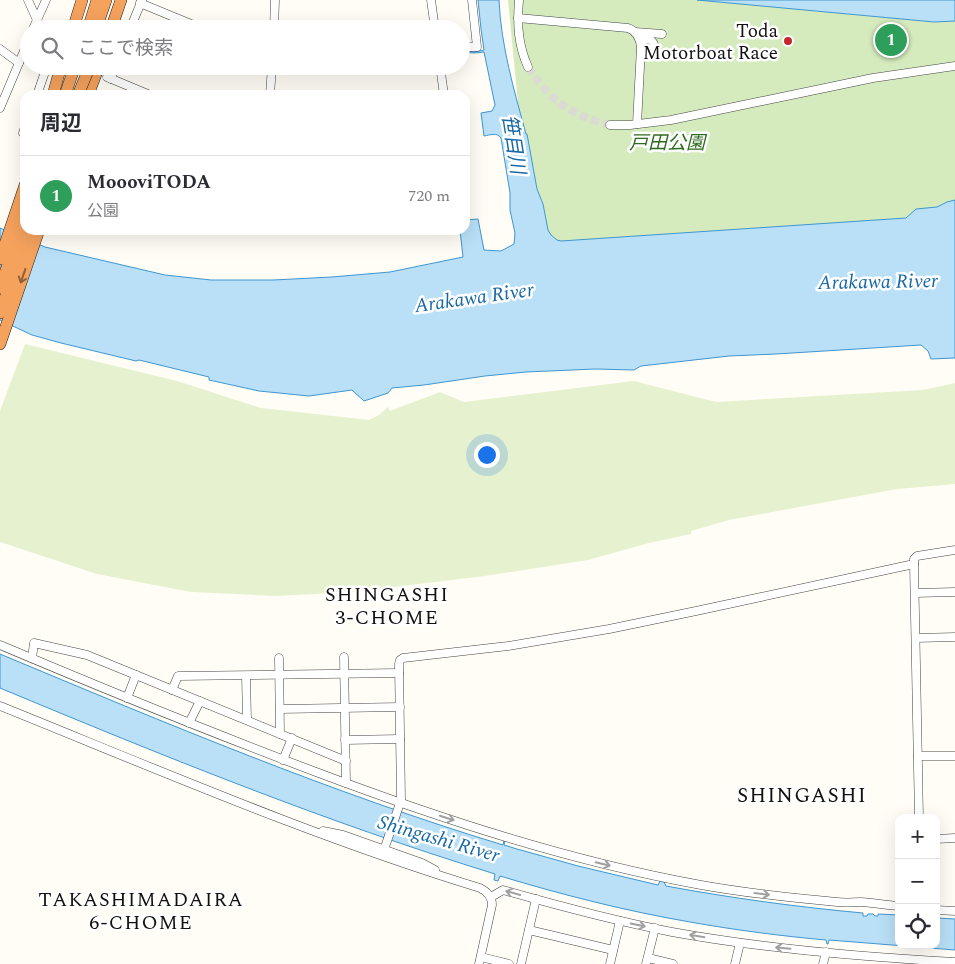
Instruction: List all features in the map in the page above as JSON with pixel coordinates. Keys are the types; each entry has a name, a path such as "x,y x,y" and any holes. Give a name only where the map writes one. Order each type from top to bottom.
{"highway":[{"path":"76,20 82,0"},
{"path":"84,20 90,0"},
{"path":"91,20 98,0"},
{"path":"99,20 106,0"},
{"path":"106,20 112,0"},
{"path":"114,20 121,0"},
{"path":"55,90 59,75"},
{"path":"65,90 68,75"},
{"path":"66,90 72,75"},
{"path":"76,90 81,75"},
{"path":"80,90 86,75"},
{"path":"90,90 96,75"},
{"path":"0,259 20,200"},
{"path":"0,288 20,229"},
{"path":"0,313 26,235"},
{"path":"0,344 37,235"}],"street":[{"path":"28,0 37,20"},
{"path":"37,20 46,0"},
{"path":"274,20 275,0"},
{"path":"431,0 434,20"},
{"path":"470,47 477,47 472,0"},
{"path":"519,0 518,30 528,67"},
{"path":"134,20 141,2 182,20"},
{"path":"518,18 628,28 635,32 662,34"},
{"path":"635,32 641,43 637,124"},
{"path":"641,43 648,39 652,40 654,44 652,52 641,54"},
{"path":"0,49 19,63 0,108"},
{"path":"610,125 671,120 873,78 955,66"},
{"path":"38,90 44,75"},
{"path":"110,75 109,78 138,90"},
{"path":"270,90 271,75"},
{"path":"441,75 443,90"},
{"path":"919,814 914,559 919,556 955,550"},
{"path":"385,849 400,803 399,663 401,659 405,657 508,646 600,630 914,564"},
{"path":"915,592 955,592"},
{"path":"916,638 955,637"},
{"path":"32,658 34,643 87,655 346,760"},
{"path":"0,645 283,760 400,803 550,850 662,878 712,887 792,898 895,906"},
{"path":"344,657 346,783"},
{"path":"279,658 280,734"},
{"path":"172,690 178,676 399,673"},
{"path":"127,698 136,675"},
{"path":"246,676 247,720"},
{"path":"189,723 200,701"},
{"path":"0,706 340,842 480,888 491,897 492,902 480,960 509,964"},
{"path":"280,708 400,706"},
{"path":"283,760 292,738"},
{"path":"345,740 400,739"},
{"path":"918,756 955,756"},
{"path":"302,826 343,835 385,849 422,863 452,880"},
{"path":"940,839 955,838"},
{"path":"491,897 503,890 620,921 740,943 902,962 955,962"},
{"path":"521,964 536,899"},
{"path":"940,910 955,911"},
{"path":"610,964 620,921"},
{"path":"655,928 647,961 673,964"},
{"path":"529,930 613,950"},
{"path":"735,964 740,943"},
{"path":"823,964 826,952"}],"green space":[{"name":"戸田公園","path":"508,0 955,0 955,275 536,287"},
{"path":"25,344 177,381 261,408 369,420 379,415 388,407 390,411 440,392 464,402 634,381 716,402 923,390 955,383 955,484 897,489 729,520 691,531 691,534 649,543 588,560 485,576 352,592 276,596 191,592 97,574 0,542 0,411"}],"water":[{"path":"478,0 499,0 505,51 527,134 537,189 543,204 548,230 557,240 906,218 916,209 937,207 955,200 955,358 931,359 928,351 921,345 729,356 641,366 634,370 595,369 485,376 392,388 388,393 364,401 352,390 309,396 259,391 209,380 209,377 32,335 0,320 0,228 45,247 165,275 211,280 273,280 390,272 463,257 461,235 470,235 470,220 478,219 484,250 501,251 514,244 515,233 510,210 510,193 501,138 495,134 484,136 481,113 492,111 495,105 484,52 470,53 484,50"},
{"path":"697,0 955,0 955,21 934,22"},
{"name":"Shingashi River","path":"0,654 312,780 439,825 503,845 504,840 504,845 517,849 658,885 660,881 664,882 666,886 764,902 863,913 863,916 868,914 875,916 878,916 878,914 895,915 895,945 829,940 827,944 826,940 775,935 690,922 618,908 500,876 498,881 494,880 495,874 369,833 245,787 0,688"},
{"path":"940,918 955,919 955,950 940,949"}],"tunnel":[{"path":"528,67 544,89 563,105 584,117 610,125"}],"place":[{"name":"MoooviTODA","path":"891,40"},
{"name":"Toda Motorboat Race","path":"788,41"}],"district":[{"name":"SHINGASHI 3-CHOME","path":"387,606"},
{"name":"SHINGASHI","path":"802,795"},
{"name":"TAKASHIMADAIRA 6-CHOME","path":"141,910"}],"water label":[{"name":"笹目川","path":"514,144"},
{"name":"Arakawa River","path":"878,281"},
{"name":"Arakawa River","path":"474,297"}]}
